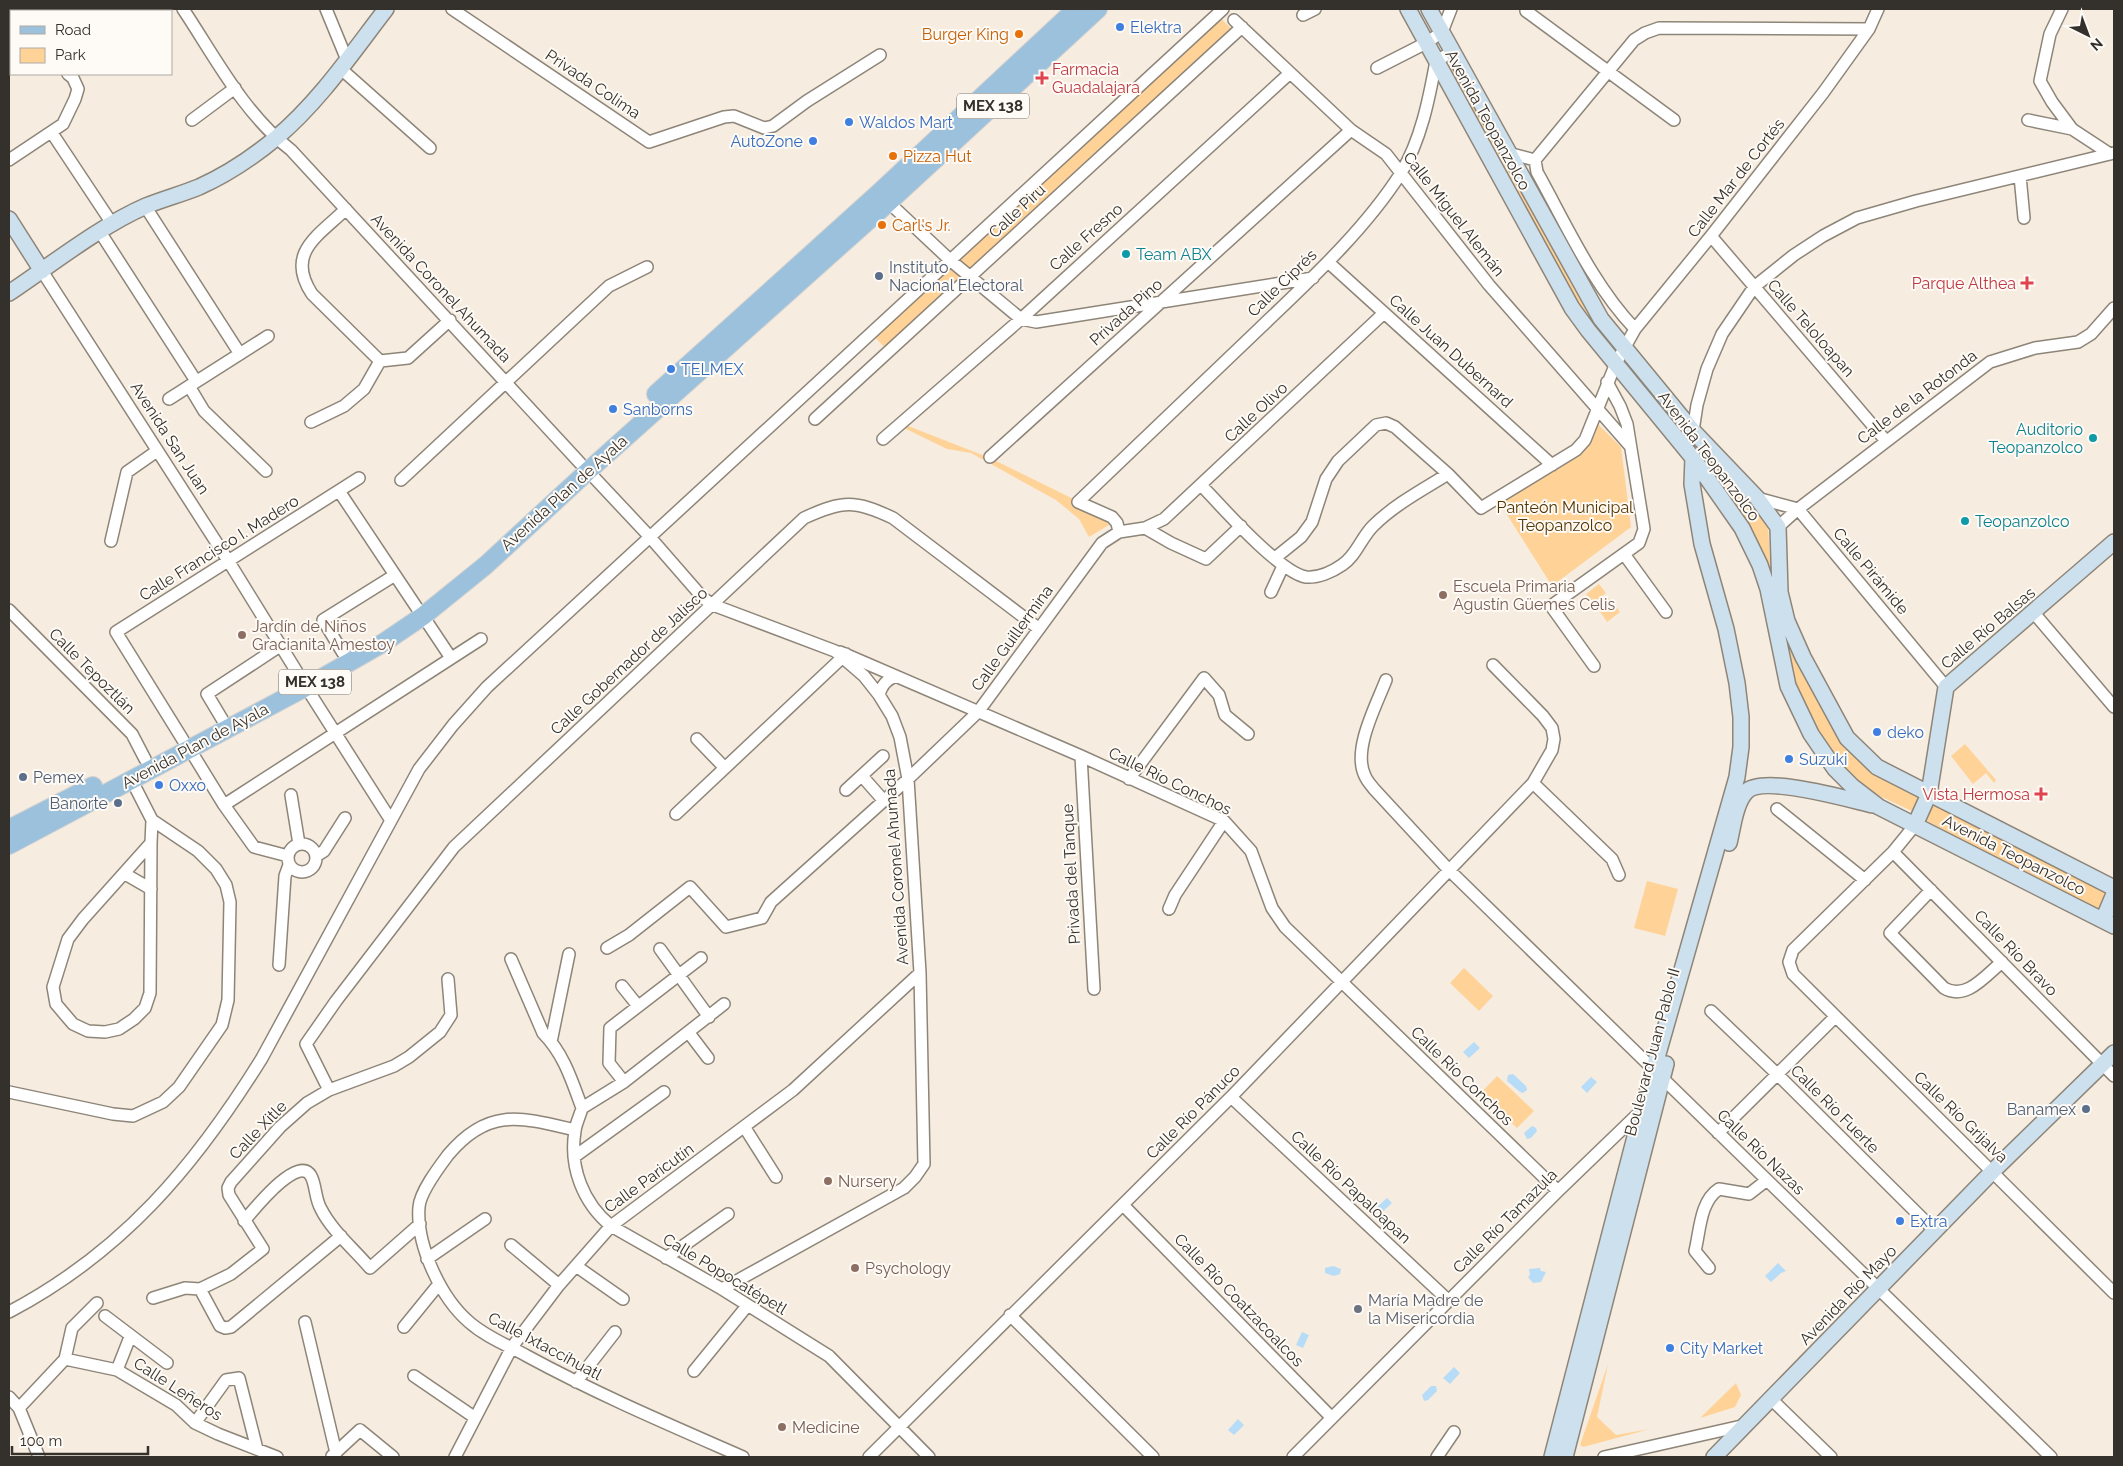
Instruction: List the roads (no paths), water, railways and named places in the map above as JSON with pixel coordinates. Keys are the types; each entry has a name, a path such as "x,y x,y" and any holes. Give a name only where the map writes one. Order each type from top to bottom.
{"main road":[{"name":"Avenida Plan de Ayala","path":"884,198 1076,9"},
{"name":"Avenida Plan de Ayala","path":"9,845 130,779 222,719 383,643 584,467 1098,9"},
{"name":"Avenida Plan de Ayala","path":"9,829 145,759 186,744 303,682 343,653 420,612"}],"street":[{"name":"Avenida Coronel Ahumada","path":"183,9 254,114 276,138 291,150 450,320 649,536 703,598 713,605 841,654 864,676 892,716 900,737 908,779 920,974 924,1164 916,1177 904,1188 722,1289"},
{"path":"326,9 344,64 430,148"},
{"path":"9,293 106,228 145,206 199,187 225,174 276,138 309,105 344,64 386,9"},
{"name":"Privada Colima","path":"452,9 649,142 724,117 734,116 764,128 773,126 807,101 880,55"},
{"path":"9,1312 57,1285 120,1236 183,1171 208,1139 262,1058 390,819 419,769 453,725 487,687 1223,9"},
{"path":"1303,15 1315,9"},
{"name":"Avenida Teopanzolco","path":"1408,9 1572,308 1693,458 1742,528 1760,566 1768,589 1788,686 1811,734 1835,769 1853,787 1879,807 2108,923"},
{"name":"Avenida Teopanzolco","path":"1429,9 1589,300 1624,348 1693,431 1757,498 1778,527 1780,592 1786,621 1803,657 1847,738 1877,767 2114,888"},
{"path":"1377,68 1442,32 1451,9"},
{"name":"Calle Mar de Cortés","path":"1616,363 1635,330 1823,93 1869,29 1878,9"},
{"path":"2062,9 2050,34 2040,81 2052,102 2072,129"},
{"path":"1526,11 1674,120"},
{"name":"Calle Miguel Alemán","path":"1238,23 1351,130 1386,154 1489,285 1630,446"},
{"name":"Calle Piru","path":"815,419 970,277 1238,23"},
{"path":"1635,330 1617,310 1604,290 1537,172 1535,160 1609,73 1634,40 1644,32 1659,28 1869,29"},
{"path":"1436,61 1452,52"},
{"name":"Calle Ciprés","path":"1119,532 1117,523 1112,517 1078,502 1312,278 1380,202 1401,172 1421,125 1436,61"},
{"name":"Calle Fresno","path":"884,439 1021,319 1290,73"},
{"path":"9,160 63,124 76,99 78,89 74,78 70,75"},
{"path":"192,120 235,88"},
{"path":"2028,120 2072,129 2112,153"},
{"name":"Privada Pino","path":"990,457 1351,130"},
{"path":"52,132 193,384 204,411 266,471"},
{"path":"1508,153 1535,160"},
{"path":"1693,431 1697,405 1707,369 1722,334 1754,287 1790,257 1823,236 1857,218 1925,199 2112,153"},
{"path":"2020,176 2024,218"},
{"path":"884,198 950,260 1021,319 1036,322 1312,278"},
{"path":"145,206 240,354"},
{"path":"346,209 309,244 302,257 301,270 304,282 312,294 380,361"},
{"name":"Avenida San Juan","path":"9,220 229,562 390,819"},
{"name":"Calle Teloloapan","path":"1711,236 1886,441"},
{"name":"Calle Juan Dubernard","path":"1328,262 1552,464"},
{"path":"402,480 609,286 647,267"},
{"name":"Calle de la Rotonda","path":"1778,527 1798,509 1990,362 2035,348 2078,342 2091,334 2114,308"},
{"name":"Calle Olivo","path":"1145,528 1164,519 1384,313"},
{"path":"380,361 408,358 450,320"},
{"path":"169,399 268,336"},
{"path":"311,422 344,406 364,389 380,361"},
{"path":"1271,592 1279,562 1312,522 1326,479 1338,461 1376,425 1386,423 1395,427 1448,474 1481,508 1576,450 1584,440 1616,363"},
{"path":"1594,666 1551,606 1639,542 1644,530 1627,424 1607,382"},
{"name":"Boulevard Juan Pablo II","path":"1565,1457 1658,1094 1658,1073 1736,777 1741,747 1737,683 1726,629 1702,544 1692,484 1693,431"},
{"path":"111,541 127,472 157,451"},
{"path":"1201,484 1279,562 1305,577 1319,577 1342,565 1351,557 1372,527 1394,508 1448,474"},
{"name":"Calle Francisco I. Madero","path":"186,744 116,632 359,478"},
{"path":"339,491 451,658"},
{"path":"1757,498 1798,509"},
{"name":"Calle Gobernador de Jalisco","path":"329,1090 306,1044 336,1001 454,847 804,518 829,506 849,503 870,507 893,518 1038,628"},
{"name":"Calle Pirámide","path":"1798,509 1946,687"},
{"path":"1145,528 1171,543 1206,559 1241,526"},
{"name":"Calle Guillermina","path":"607,948 630,935 690,887 726,927 762,918 771,902 908,779 978,712 1102,543 1119,532 1145,528"},
{"name":"Calle Río Balsas","path":"1915,824 1929,794 1946,687 2114,542"},
{"path":"1624,554 1666,612"},
{"path":"343,653 323,620 395,575"},
{"name":"Calle Tepoztlán","path":"9,610 132,734 145,759"},
{"path":"2034,612 2114,707"},
{"path":"224,805 480,639"},
{"path":"222,719 207,694 280,646"},
{"path":"676,814 841,654"},
{"name":"Calle Río Conchos","path":"841,654 1081,756 1224,821 1251,851 1272,908 1285,927 1558,1191"},
{"name":"Calle Río Pánuco","path":"869,1457 1231,1097 1448,869 1533,783 1552,750 1554,739 1552,728 1543,716 1493,665"},
{"path":"879,695 882,686 896,676"},
{"path":"1129,779 1204,678 1219,695 1225,715 1248,734"},
{"name":"Calle Río Nazas","path":"1386,680 1365,736 1361,756 1364,775 1374,790 1448,869 1718,1133 1880,1288 2051,1457"},
{"path":"697,739 725,768"},
{"path":"186,744 224,805 254,847 289,860 298,871 304,872 313,867 316,856 324,851 345,818"},
{"path":"846,790 883,756"},
{"name":"Privada del Tanque","path":"1081,756 1094,989"},
{"path":"862,776 884,801"},
{"path":"9,1092 113,1114 133,1116 163,1102 180,1087 222,1025 228,1000 230,902 226,885 216,869 198,851 152,820 130,779"},
{"path":"1533,783 1612,859 1619,875"},
{"name":"Boulevard Juan Pablo II","path":"1552,1457 1642,1110 1658,1073 1741,799 1747,790 1756,786 1800,788 1879,807"},
{"path":"291,795 299,844"},
{"path":"1777,809 1865,880 1893,852 1915,824"},
{"path":"151,843 83,919 68,939 53,987 56,1004 74,1024 88,1031 105,1032 120,1029 145,1008 150,993 152,820"},
{"path":"1170,909 1175,895 1224,821"},
{"path":"279,965 285,876 290,850 299,844 310,846 316,856"},
{"name":"Calle Río Bravo","path":"1893,852 2114,1076"},
{"path":"125,874 152,889"},
{"name":"Calle Río Grijalva","path":"1865,880 1793,950 1789,962 1793,974 2114,1293"},
{"path":"1932,890 1890,933 1944,988 1951,992 1960,993 1969,989 2002,962"},
{"path":"2108,923 2114,894"},
{"path":"660,949 709,1017"},
{"path":"551,1042 569,954"},
{"path":"624,1082 609,1063 610,1028 701,958"},
{"path":"511,959 543,1033 551,1042 569,1072 582,1108 624,1082 724,1004"},
{"name":"Calle Paricutín","path":"455,1457 474,1417 512,1347 560,1285 611,1226 745,1128 793,1090 920,974"},
{"name":"Calle Xitle","path":"200,1289 231,1274 263,1249 229,1194 228,1188 231,1182 280,1127 307,1103 329,1090 394,1066 409,1057 440,1032 451,1015 448,979"},
{"path":"622,986 638,1006"},
{"name":"Calle Río Fuerte","path":"1710,1012 1778,1074 1935,1231"},
{"path":"1718,1133 1835,1017"},
{"path":"689,1033 708,1058"},
{"name":"Avenida Río Mayo","path":"1714,1457 1993,1171 2114,1054"},
{"path":"574,1157 664,1092"},
{"name":"Calle Río Tamazula","path":"1293,1457 1558,1191 1658,1094"},
{"name":"Calle Río Papaloapan","path":"1231,1097 1449,1301"},
{"name":"Calle Popocatépetl","path":"582,1108 575,1130 574,1157 576,1174 588,1200 600,1217 611,1226 722,1289 829,1356 929,1457"},
{"name":"Calle Ixtaccíhuatl","path":"575,1130 518,1119 495,1120 477,1128 459,1142 428,1184 419,1206 420,1224 428,1259 439,1284 467,1321 484,1334 576,1382 743,1457"},
{"path":"745,1128 776,1176"},
{"path":"244,1221 283,1180 298,1172 306,1172 311,1176 321,1210 370,1268 420,1224"},
{"path":"1710,1268 1698,1258 1695,1251 1706,1201 1712,1193 1719,1189 1749,1194 1767,1180"},
{"name":"Calle Río Coatzacoalcos","path":"1123,1205 1332,1418"},
{"path":"666,1258 728,1214"},
{"path":"428,1259 485,1219"},
{"path":"153,1298 185,1288 200,1289 220,1326 225,1328 231,1327 342,1236"},
{"path":"511,1245 560,1285"},
{"path":"576,1266 622,1299"},
{"path":"404,1327 439,1284"},
{"path":"19,1408 66,1359 72,1328 98,1303"},
{"path":"694,1371 747,1306"},
{"path":"1010,1315 1153,1457"},
{"path":"105,1316 167,1363"},
{"path":"305,1322 334,1455"},
{"path":"576,1382 615,1332"},
{"path":"117,1370 130,1336"},
{"name":"Calle Leñeros","path":"66,1359 117,1370 176,1405 196,1423 218,1434 277,1457"},
{"path":"414,1376 474,1417"},
{"path":"196,1423 226,1380 239,1378 257,1449"},
{"path":"9,1397 19,1408 39,1457"},
{"path":"1772,1399 1831,1457"},
{"path":"1604,1457 1746,1425"},
{"path":"334,1455 360,1430 393,1457"},
{"path":"1437,1457 1454,1432"}],"water":[{"path":"1474,1042 1480,1048 1469,1058 1463,1052"},
{"path":"1513,1074 1526,1086 1527,1090 1523,1093 1507,1081 1508,1075"},
{"path":"1591,1077 1597,1082 1587,1093 1581,1087"},
{"path":"1532,1126 1537,1131 1531,1138 1527,1139 1524,1133"},
{"path":"1387,1198 1392,1203 1381,1213 1376,1208"},
{"path":"1778,1263 1786,1271 1771,1282 1765,1276"},
{"path":"1333,1266 1341,1269 1340,1274 1334,1276 1325,1273 1325,1268"},
{"path":"1540,1268 1541,1271 1546,1272 1541,1282 1533,1283 1528,1277 1530,1275 1529,1269"},
{"path":"1302,1332 1309,1335 1303,1348 1296,1345"},
{"path":"1454,1367 1460,1373 1450,1384 1443,1378"},
{"path":"1431,1386 1436,1386 1437,1391 1428,1400 1424,1401 1422,1395"},
{"path":"1238,1419 1244,1425 1234,1435 1228,1430"}],"place":[{"name":"Elektra","path":"1120,27"},
{"name":"Burger King","path":"1019,34"},
{"name":"Farmacia Guadalajara","path":"1042,78"},
{"name":"Waldos Mart","path":"849,122"},
{"name":"AutoZone","path":"813,141"},
{"name":"Pizza Hut","path":"893,156"},
{"name":"Carl's Jr.","path":"882,225"},
{"name":"Team ABX","path":"1126,254"},
{"name":"Instituto Nacional Electoral","path":"879,276"},
{"name":"Parque Althea","path":"2027,283"},
{"name":"TELMEX","path":"671,369"},
{"name":"Sanborns","path":"613,409"},
{"name":"Auditorio Teopanzolco","path":"2093,438"},
{"name":"Teopanzolco","path":"1965,521"},
{"name":"Escuela Primaria Agustín Güemes Celis","path":"1443,595"},
{"name":"Jardín de Niños Gracianita Amestoy","path":"242,635"},
{"name":"deko","path":"1877,732"},
{"name":"Suzuki","path":"1789,759"},
{"name":"Pemex","path":"23,777"},
{"name":"Oxxo","path":"159,785"},
{"name":"Vista Hermosa","path":"2041,794"},
{"name":"Banorte","path":"118,803"},
{"name":"Banamex","path":"2086,1109"},
{"name":"Nursery","path":"828,1181"},
{"name":"Extra","path":"1900,1221"},
{"name":"Psychology","path":"855,1268"},
{"name":"María Madre de la Misericordia","path":"1358,1309"},
{"name":"City Market","path":"1670,1348"},
{"name":"Medicine","path":"782,1427"}],"park label":[{"name":"Panteón Municipal Teopanzolco","path":"1565,516"}]}
